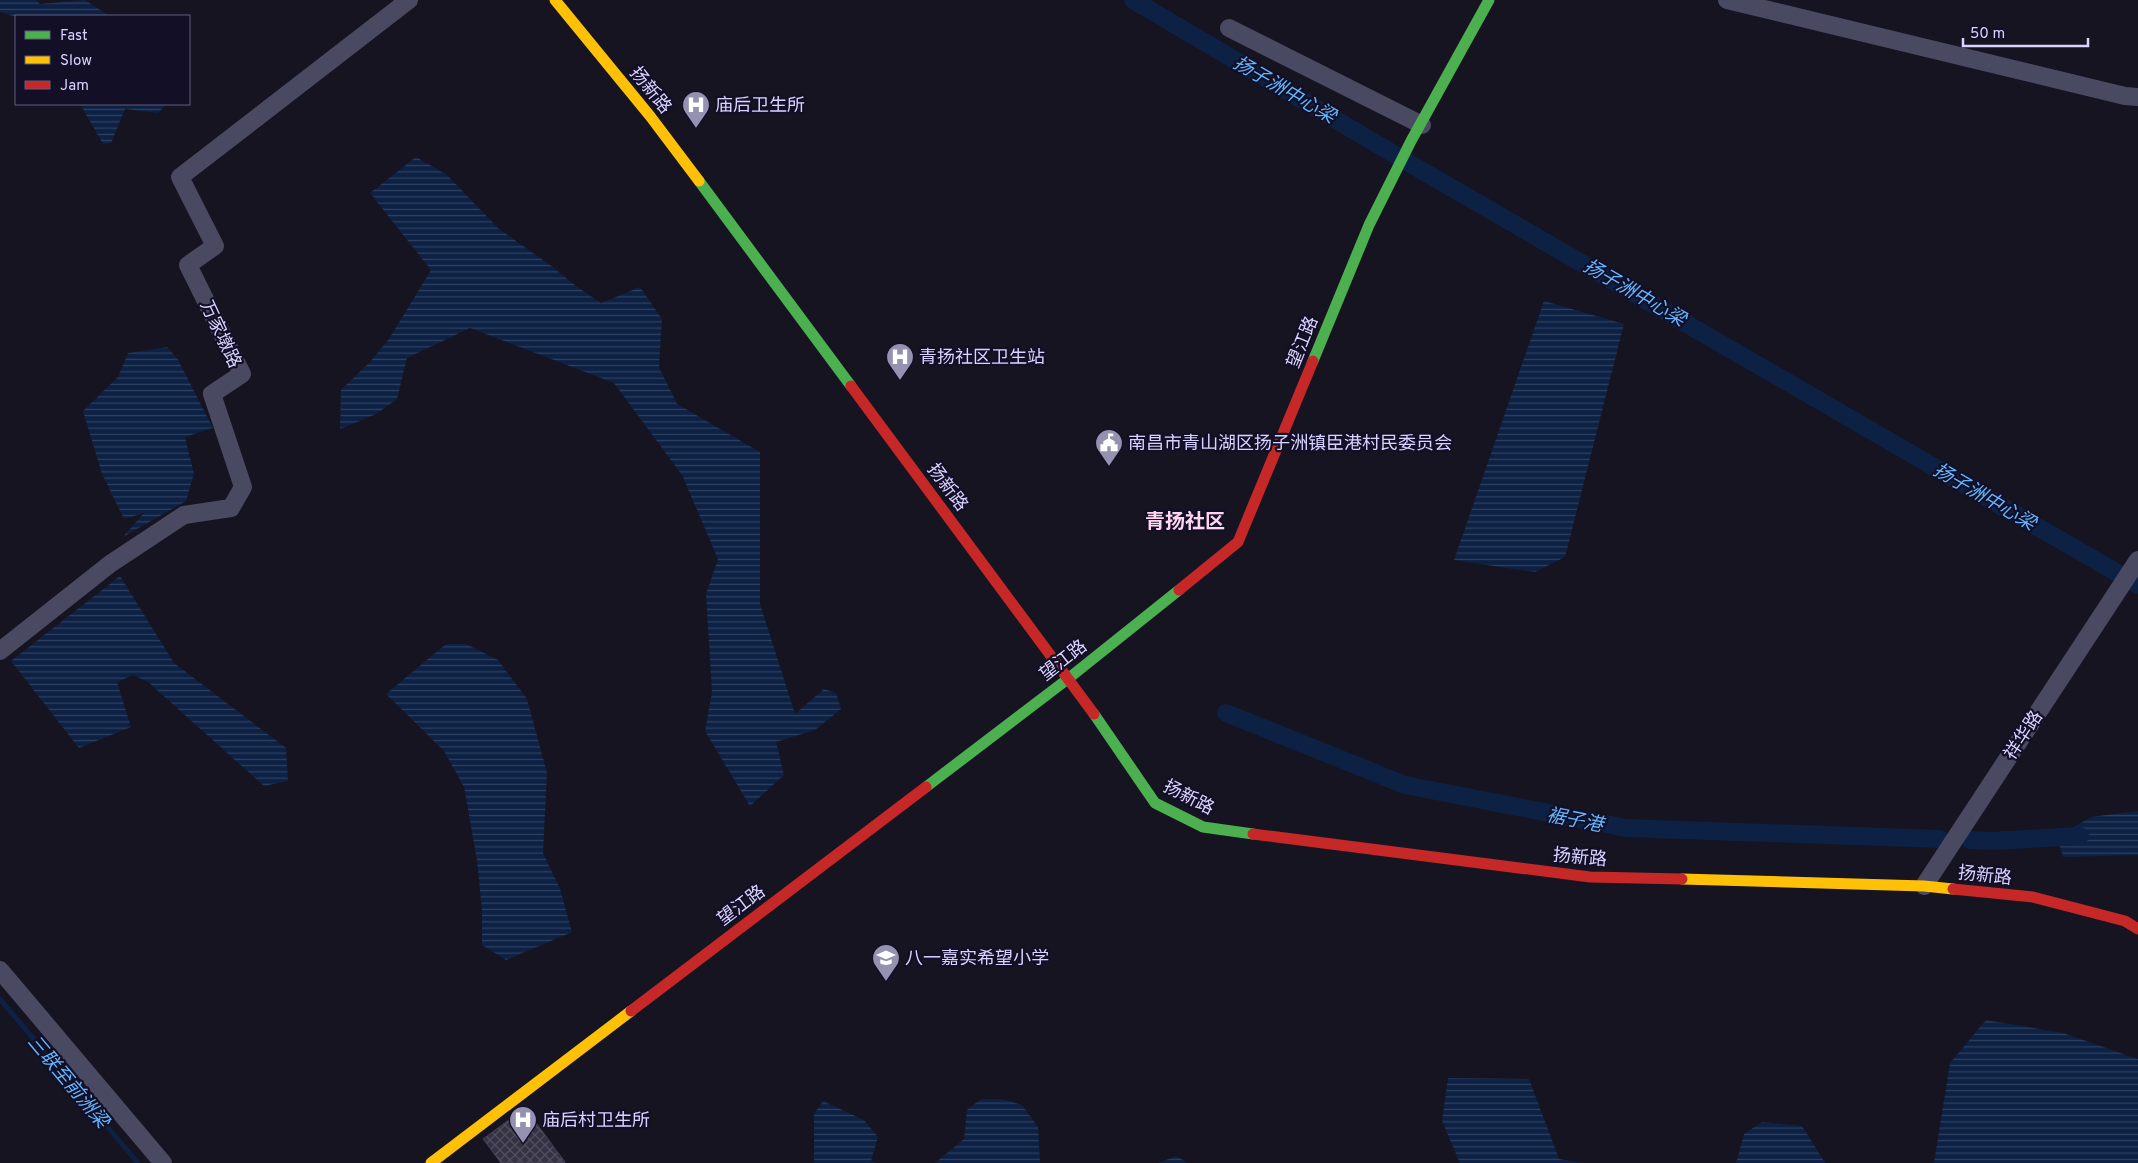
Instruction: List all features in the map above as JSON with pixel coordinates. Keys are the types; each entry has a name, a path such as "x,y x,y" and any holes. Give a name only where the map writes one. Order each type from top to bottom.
{"main road":[{"name":"扬新路","path":"555,0 650,116 1068,678 1155,803 1203,827 1318,844 1590,877 1924,886 2033,897 2125,921 2138,929"},
{"name":"望江路","path":"431,1163 1068,678 1238,542 1369,225 1411,141 1422,125 1489,0"}],"street":[{"name":"万家墩路","path":"0,651 110,564 184,515 231,508 243,487 212,394 242,374 188,265 215,246 180,177 408,0"},
{"path":"1727,0 2125,96 2138,97"},
{"path":"1230,28 1422,125"},
{"name":"祥华路","path":"1924,886 2130,572"},
{"path":"0,970 163,1163"}],"water":[{"path":"0,0 36,0 40,4 85,0 108,15 15,15 15,17 0,12"},
{"path":"81,105 165,105 158,113 125,109 111,143 103,144"},
{"path":"416,157 447,175 499,229 601,303 640,287 662,319 659,367 677,404 760,452 760,604 795,714 824,689 836,693 841,709 815,730 776,742 784,775 750,806 705,731 712,692 706,594 718,559 682,475 614,383 470,328 407,358 397,399 376,414 340,429 341,390 370,362 389,339 431,270 370,193"},
{"path":"1544,301 1624,324 1565,557 1535,572 1454,560"},
{"path":"167,347 177,358 213,428 185,437 194,474 186,501 123,537 144,513 124,519 102,474 83,411 118,377 128,353"},
{"path":"120,576 174,663 286,748 288,781 264,786 148,682 133,675 117,682 131,727 79,748 11,661"},
{"path":"446,644 466,644 498,660 527,699 547,773 543,853 560,889 572,932 506,960 482,945 482,910 477,860 464,787 444,751 386,694"},
{"path":"2138,811 2138,855 2063,857 2057,837 2091,817"},
{"path":"1986,1020 2063,1033 2138,1059 2138,1163 1934,1163 1950,1063"},
{"path":"1448,1078 1529,1079 1559,1159 1583,1163 1460,1163 1442,1121"},
{"path":"981,1099 1002,1099 1022,1105 1038,1127 1040,1163 935,1163 964,1139 967,1110"},
{"path":"823,1101 864,1120 878,1137 871,1161 876,1163 814,1163 814,1114"},
{"path":"1762,1122 1802,1126 1825,1163 1736,1163 1744,1134"},
{"path":"1177,1156 1187,1163 1158,1163"}],"building":[{"path":"525,1108 564,1163 501,1163 483,1139"}],"waterway":[{"name":"扬子洲中心梁","path":"1133,0 1426,173 2138,585"},
{"name":"裾子港","path":"1226,713 1405,785 1626,828 1940,839"},
{"path":"1970,840 1992,841 2080,836"},
{"name":"三联至前洲梁","path":"0,999 138,1163"}],"traffic: fast":[{"path":"1313,361 1369,225 1411,141 1489,0"},
{"path":"699,181 851,386"},
{"path":"926,787 1069,678 1179,590"},
{"path":"1094,714 1155,803 1203,827 1253,834"}],"traffic: slow":[{"path":"555,0 650,116 699,181"},
{"path":"1682,879 1924,886 1953,889"},
{"path":"431,1163 631,1011"}],"traffic: jam":[{"path":"1179,590 1238,542 1313,361"},
{"path":"851,386 1094,714"},
{"path":"631,1011 926,787"},
{"path":"1253,834 1590,877 1682,879"},
{"path":"1953,889 2033,897 2125,921 2138,929"}],"place":[{"name":"庙后卫生所","path":"696,129"},
{"name":"青扬社区卫生站","path":"900,381"},
{"name":"南昌市青山湖区扬子洲镇臣港村民委员会","path":"1109,467"},
{"name":"八一嘉实希望小学","path":"886,982"},
{"name":"庙后村卫生所","path":"523,1144"}],"district":[{"name":"青扬社区","path":"1185,521"}]}
